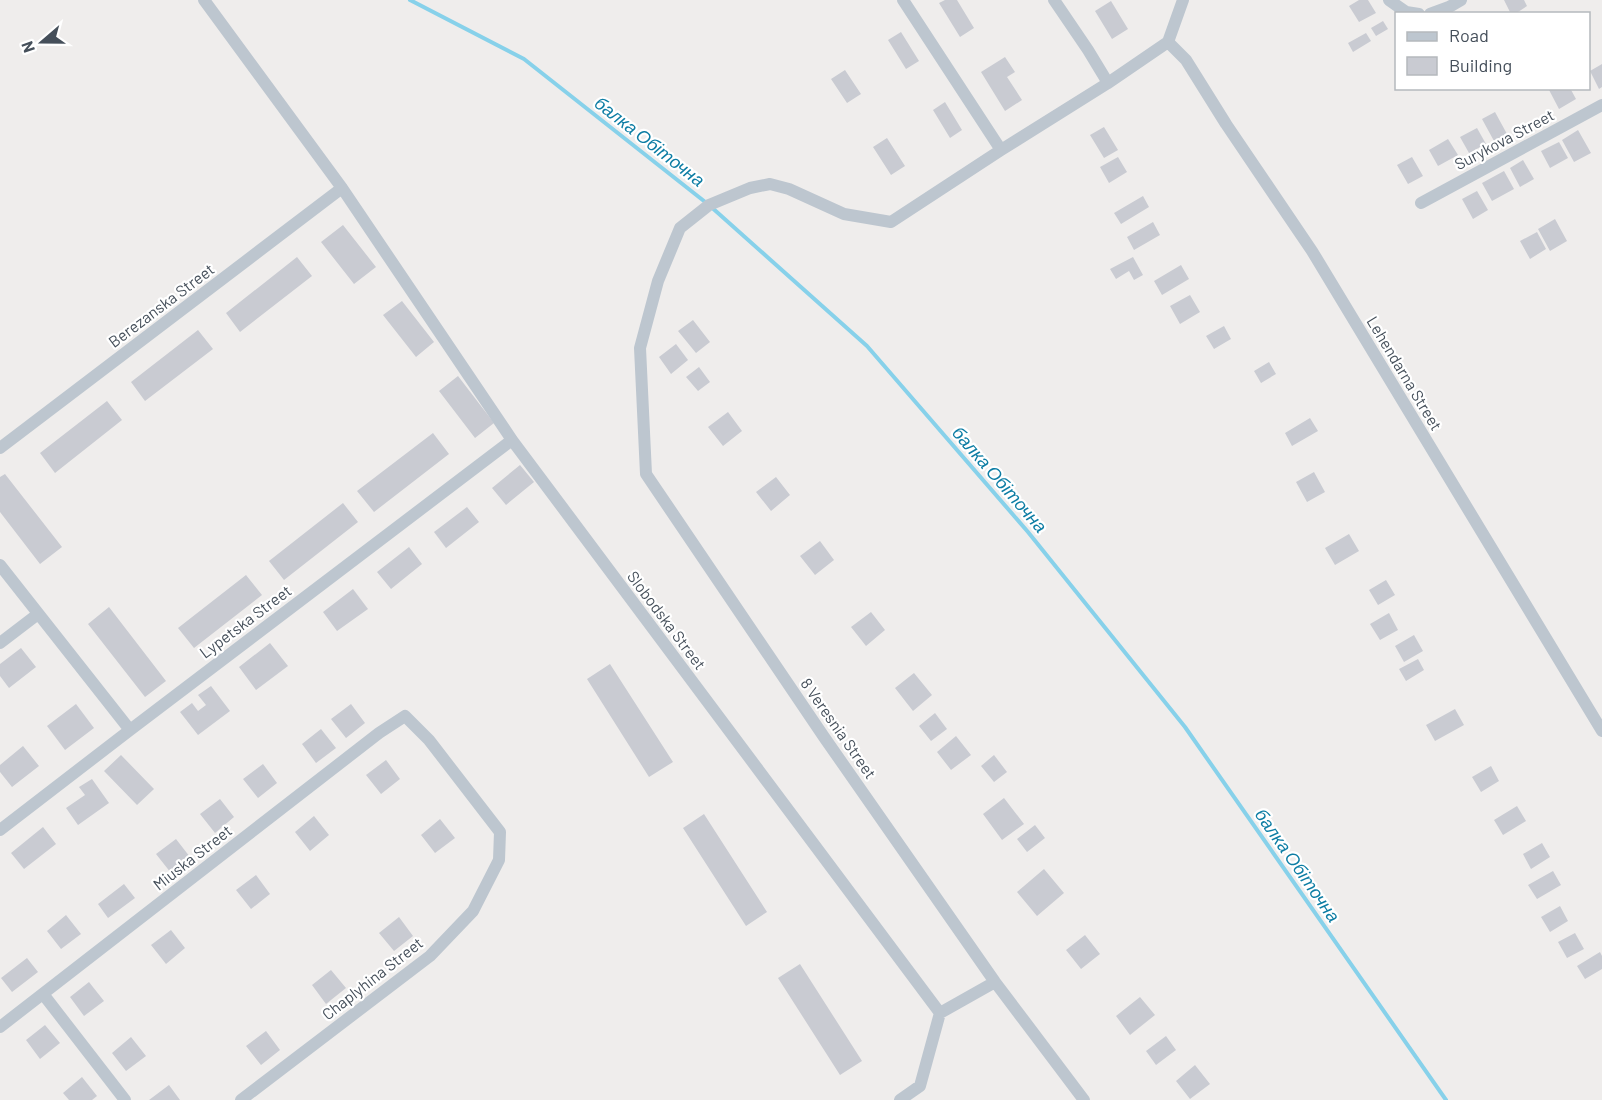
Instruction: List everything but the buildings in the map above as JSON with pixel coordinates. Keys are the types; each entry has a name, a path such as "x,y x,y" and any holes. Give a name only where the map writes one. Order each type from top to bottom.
{"street":[{"name":"Slobodska Street","path":"204,0 342,188 512,440 940,1013"},
{"path":"903,0 1000,150 1108,83 1168,42 1183,0"},
{"path":"1054,0 1108,83"},
{"path":"1389,0 1406,12"},
{"path":"1435,12 1461,0"},
{"name":"Lehendarna Street","path":"1168,42 1186,60 1226,124 1312,251 1602,730"},
{"name":"Surykova Street","path":"1421,203 1602,105"},
{"name":"8 Veresnia Street","path":"1000,150 891,222 844,214 789,189 770,184 750,188 709,205 680,228 658,281 640,348 646,474 824,737 995,982 1084,1100"},
{"name":"Berezanska Street","path":"0,448 342,188"},
{"name":"Lypetska Street","path":"0,830 512,440"},
{"path":"0,566 130,730"},
{"path":"0,643 38,614"},
{"name":"Chaplyhina Street","path":"241,1100 430,956 474,911 499,860 500,832 429,740 405,716"},
{"name":"Miuska Street","path":"0,1027 379,733 405,716"},
{"path":"900,1100 920,1086 940,1013 995,982"},
{"path":"43,994 125,1100"}],"waterway":[{"name":"балка Обіточна","path":"410,0 524,59 709,205 867,346 1028,532 1185,727 1446,1100"}]}
